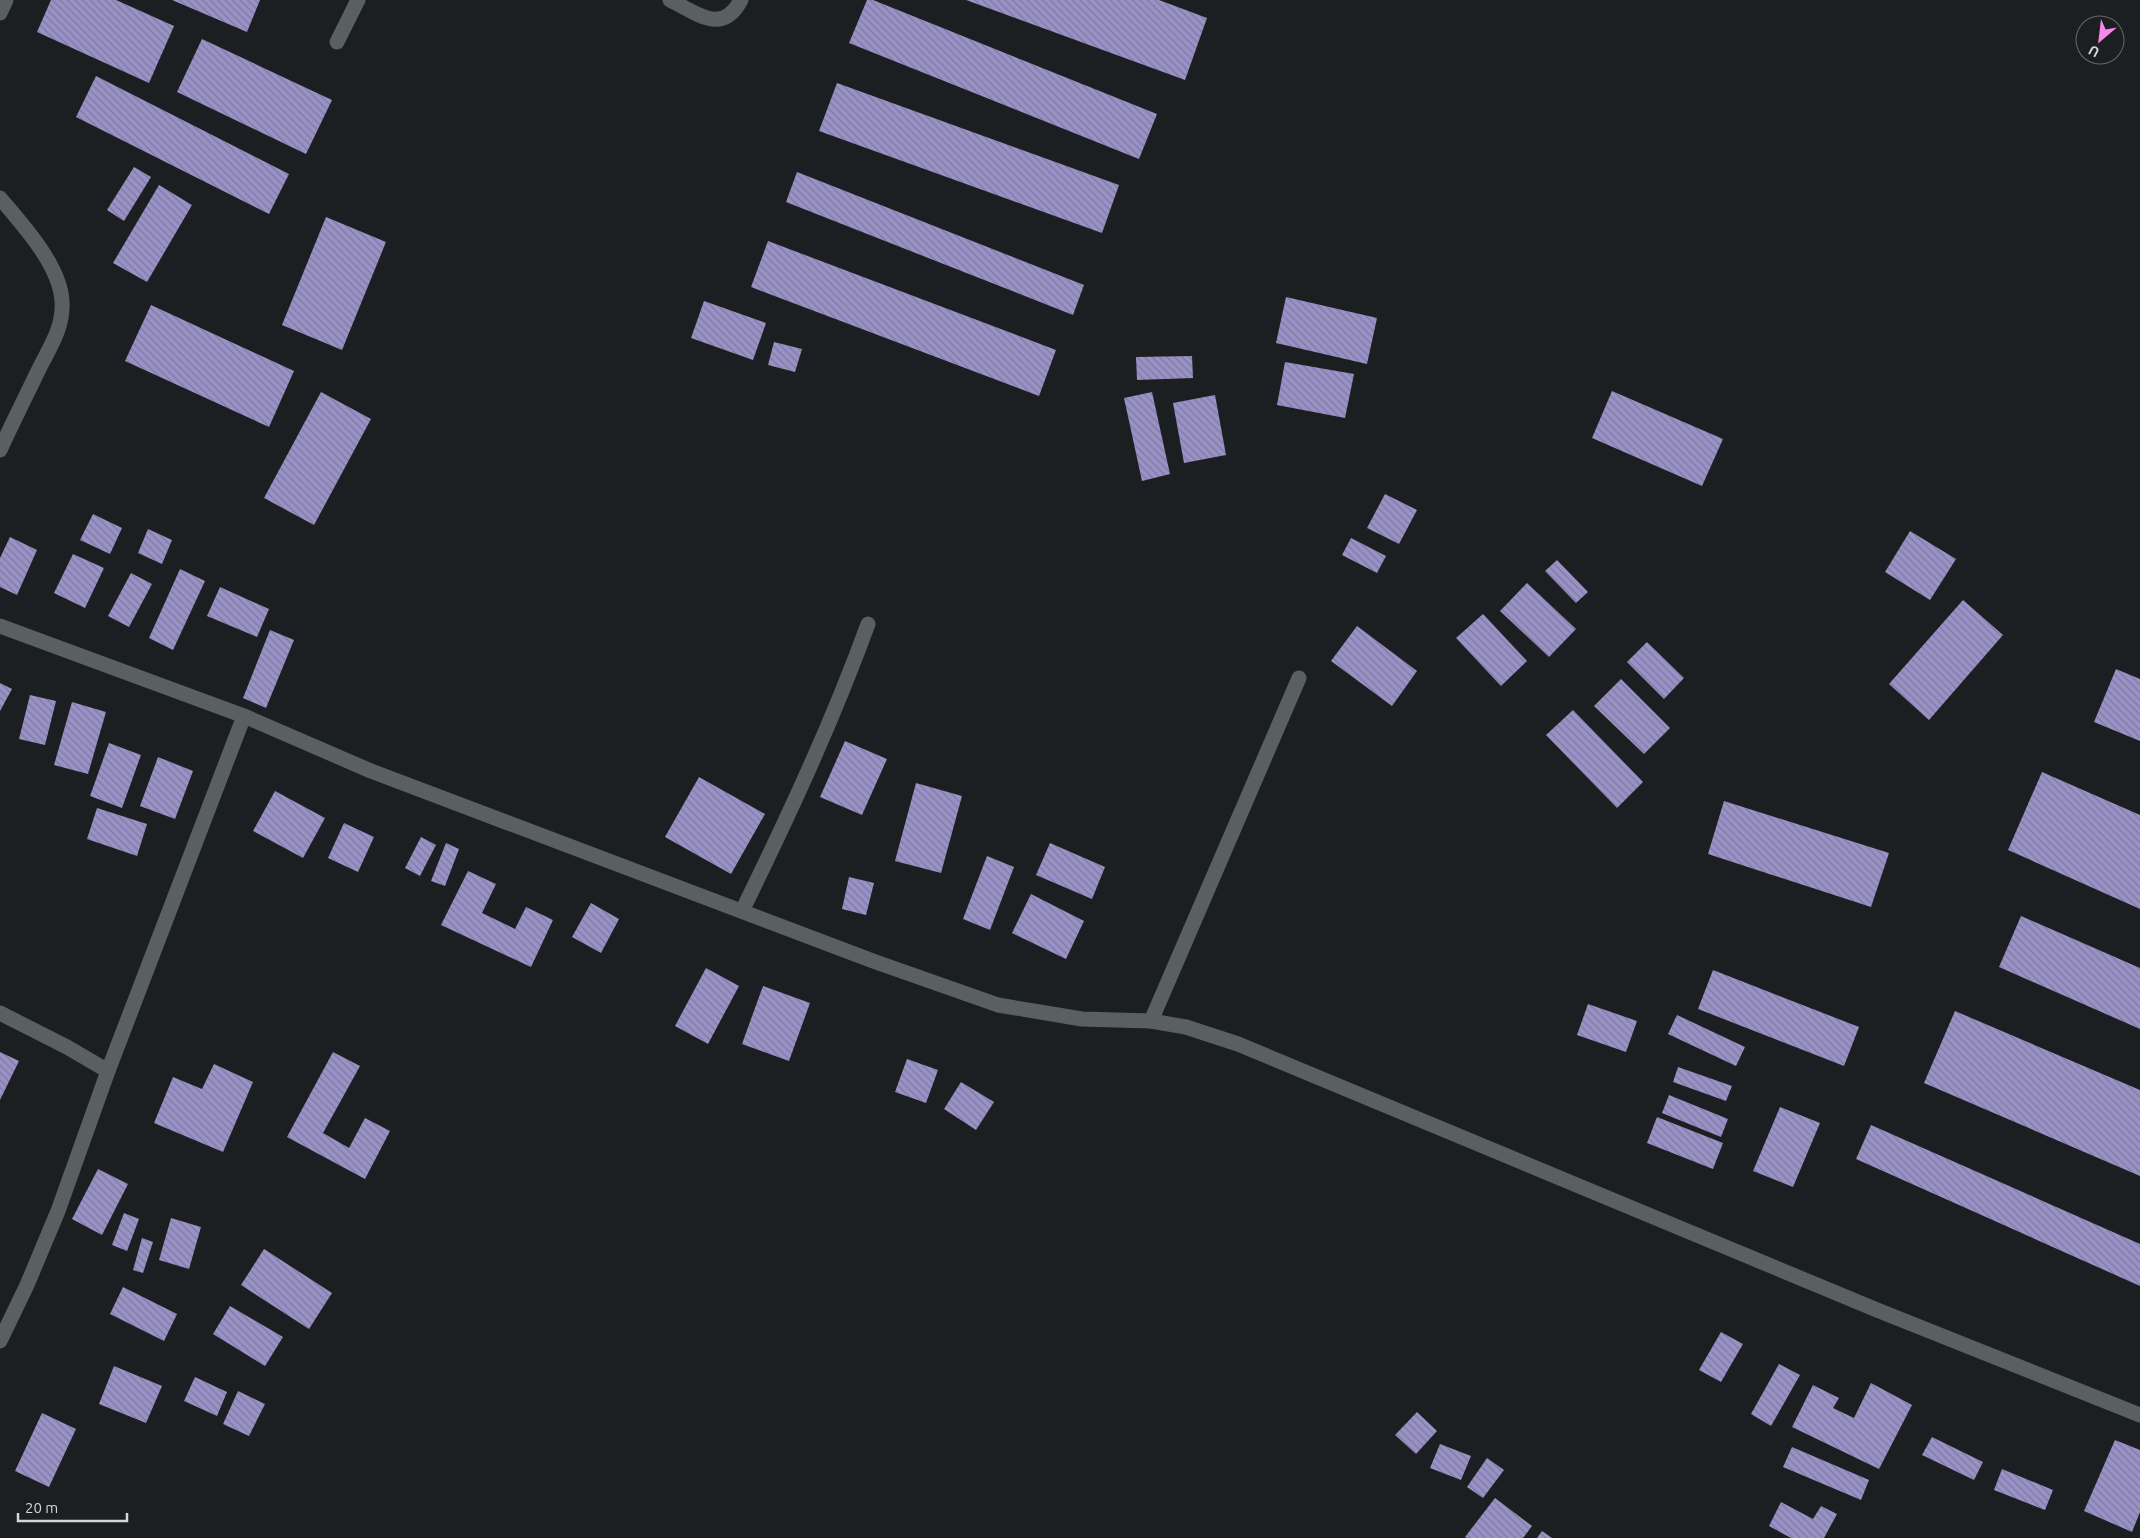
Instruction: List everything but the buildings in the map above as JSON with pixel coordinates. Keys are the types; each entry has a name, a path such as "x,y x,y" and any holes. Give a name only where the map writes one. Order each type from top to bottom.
{"street":[{"path":"0,13 6,0"},
{"path":"337,42 358,0"},
{"path":"670,0 712,20 724,19 734,13 741,0"},
{"path":"0,198 26,229 47,260 57,281 62,300 58,333 0,450"},
{"path":"742,911 797,799 843,692 868,624"},
{"path":"0,626 244,716 371,771 998,1005 1082,1019 1151,1021 1186,1027 1238,1044 1877,1310 2140,1415"},
{"path":"1151,1021 1298,678"},
{"path":"0,1341 27,1285 58,1211 108,1071 244,716"},
{"path":"0,1013 67,1047 108,1071"}]}
